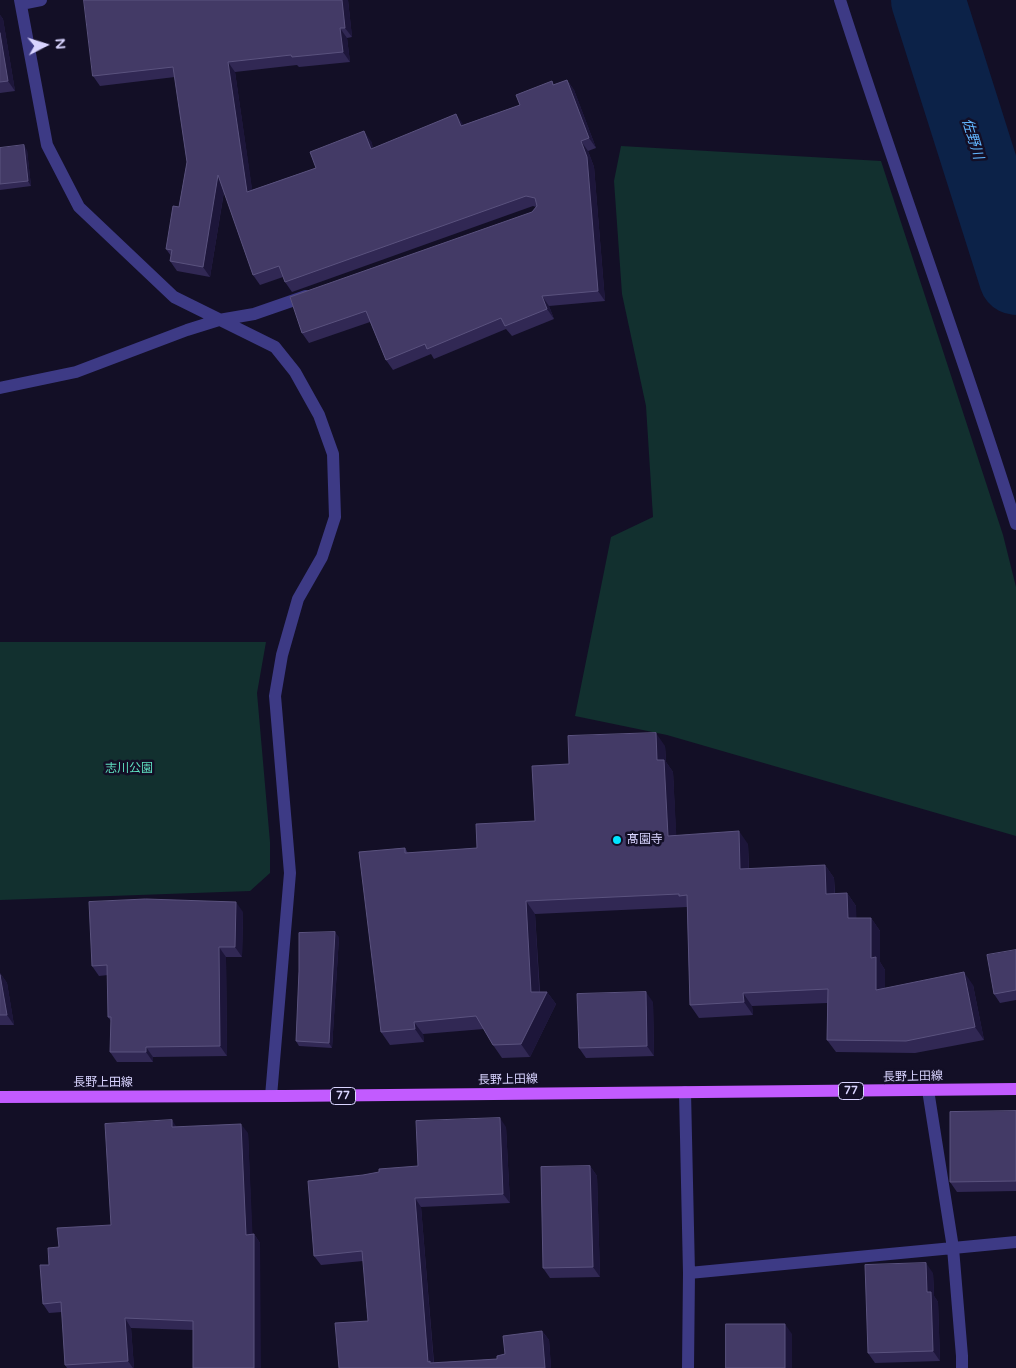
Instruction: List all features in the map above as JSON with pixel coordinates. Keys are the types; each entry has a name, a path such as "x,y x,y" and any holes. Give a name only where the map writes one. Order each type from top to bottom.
{"main road":[{"name":"長野上田線","path":"0,1097 1016,1089"}],"street":[{"path":"41,0 20,2 47,145 79,207 174,296 274,347 295,372 320,415 333,454 334,517 322,557 298,599 282,655 275,696 290,873 271,1096"},
{"path":"840,0 866,81 982,416 1016,524"},
{"path":"0,388 76,372 187,330 219,320 254,314 320,291"},
{"path":"928,1090 953,1248 962,1368"},
{"path":"685,1092 689,1273 688,1368"},
{"path":"689,1273 1016,1242"}],"green space":[{"path":"621,146 881,161 1003,535 1016,587 1016,836 667,735 575,716 611,537 653,517 646,406 622,294 614,181"},
{"name":"志川公園","path":"0,642 266,642 257,693 270,842 270,873 250,891 0,900"}],"building":[{"path":"84,0 342,0 345,28 340,28 343,52 292,57 291,55 228,62 247,192 316,168 310,152 364,131 371,149 456,114 461,126 520,105 516,95 552,81 553,85 567,80 589,138 581,141 587,157 598,291 542,296 547,309 505,326 501,318 427,349 425,344 386,360 366,311 302,333 290,297 532,212 537,206 535,198 526,196 285,282 279,266 253,275 218,175 203,267 170,261 172,250 166,249 173,206 179,207 187,162 173,67 93,76"},
{"path":"0,33 8,81 0,82"},
{"path":"24,145 28,181 0,184 0,148"},
{"path":"656,733 657,760 664,760 668,836 739,831 740,869 825,865 826,894 847,893 848,918 871,918 871,958 876,957 876,990 964,972 975,1027 906,1041 827,1040 828,989 743,993 744,1002 690,1005 687,895 679,896 679,894 526,901 531,992 547,992 521,1044 493,1045 476,1016 414,1022 415,1029 381,1032 359,852 405,848 405,853 477,848 476,824 535,821 532,766 569,764 568,736"},
{"path":"146,899 236,902 235,947 219,947 220,1046 146,1047 146,1052 110,1052 111,1017 108,1017 107,965 92,966 89,902"},
{"path":"335,932 329,1043 296,1041 299,933"},
{"path":"1016,950 1016,990 994,994 987,955"},
{"path":"0,975 7,1015 0,1015"},
{"path":"646,992 647,1046 579,1048 577,994"},
{"path":"1016,1111 1016,1181 950,1182 950,1112"},
{"path":"500,1118 503,1194 415,1198 428,1362 497,1359 497,1356 505,1354 503,1336 542,1331 545,1368 339,1368 335,1323 368,1321 362,1251 314,1256 308,1181 363,1175 379,1172 379,1169 418,1166 416,1121"},
{"path":"172,1120 172,1127 241,1124 246,1235 254,1234 254,1368 193,1368 193,1321 125,1318 128,1361 65,1365 61,1302 43,1304 40,1265 49,1265 48,1248 59,1247 57,1228 111,1225 105,1124"},
{"path":"590,1166 593,1267 543,1268 541,1167"},
{"path":"926,1263 927,1292 931,1292 933,1351 868,1353 865,1265"},
{"path":"726,1324 785,1324 785,1368 726,1368"}],"waterway":[{"name":"佐野川","path":"928,0 1016,278"}],"place":[{"name":"髙園寺","path":"617,840"}]}
